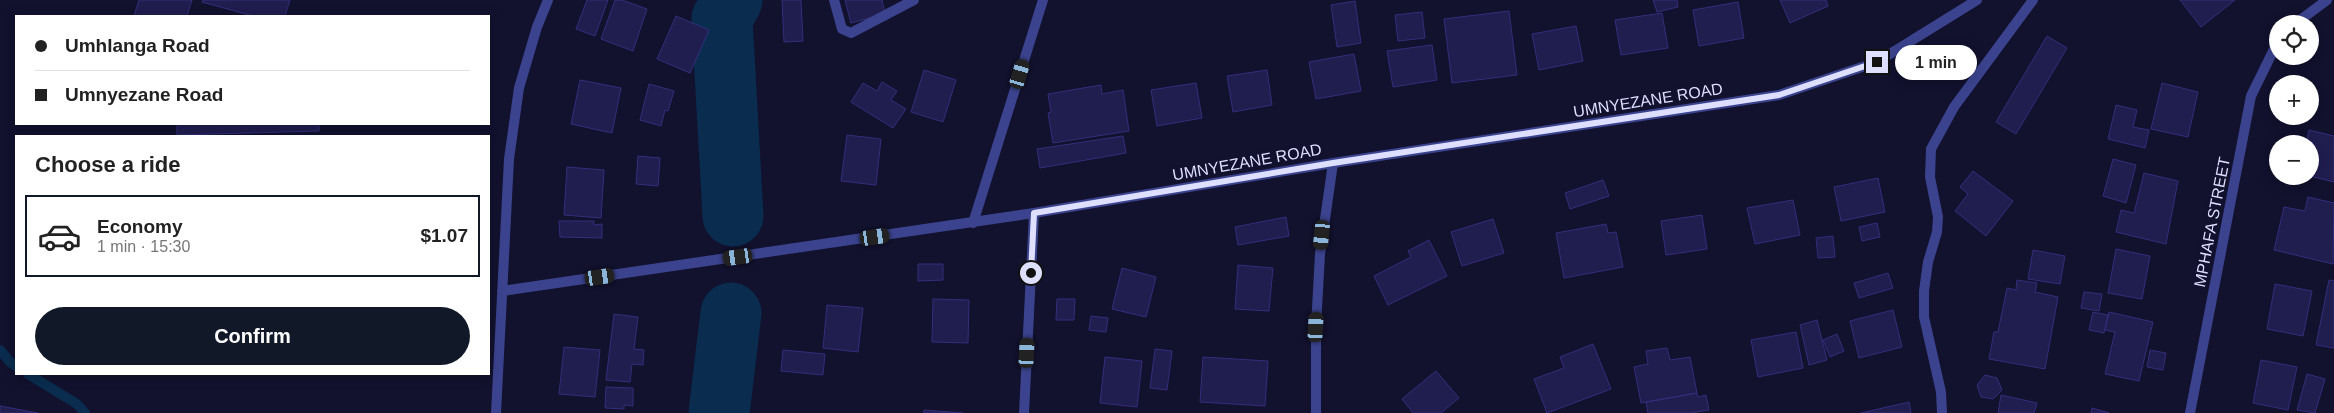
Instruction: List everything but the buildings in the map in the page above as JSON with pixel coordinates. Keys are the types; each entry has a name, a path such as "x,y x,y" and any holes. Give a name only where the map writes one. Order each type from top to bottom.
{"street":[{"path":"496,413 509,159 519,88 537,27 548,0"},
{"path":"834,0 842,29 851,32 914,0"},
{"path":"973,222 1043,0"},
{"name":"UMNYEZANE ROAD","path":"502,291 1034,213 1333,163 1779,95 1877,62 1976,0"},
{"path":"1942,413 1941,392 1924,317 1924,291 1928,262 1937,232 1938,217 1930,177 1931,150 1954,107 2034,0"},
{"path":"2307,15 2327,0"},
{"name":"MPHAFA STREET","path":"2190,413 2251,96 2269,59"},
{"path":"1316,413 1316,327 1320,254 1333,163"},
{"path":"1024,413 1034,213"}],"waterway":[{"path":"732,0 722,19 733,216"},
{"path":"719,413 731,313"},
{"path":"0,350 15,365"},
{"path":"30,375 77,404 85,413"}],"route":[{"path":"1031,273 1034,213 1333,163 1779,95 1877,62"}]}
